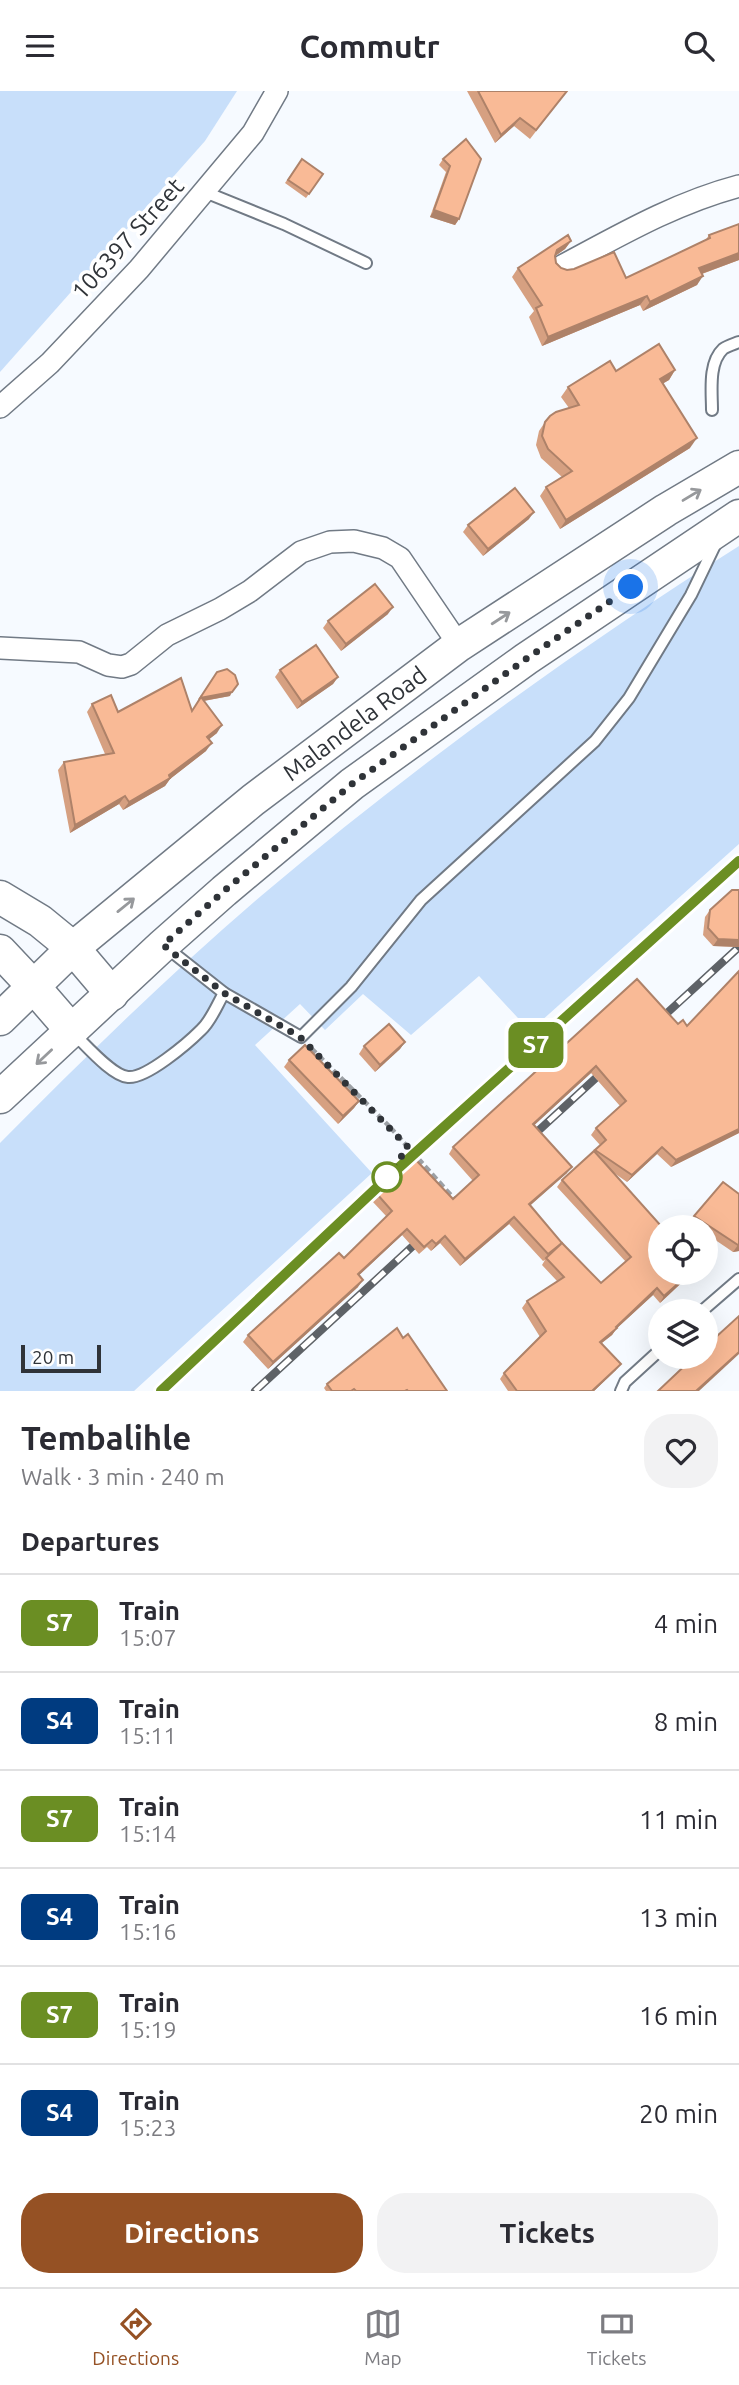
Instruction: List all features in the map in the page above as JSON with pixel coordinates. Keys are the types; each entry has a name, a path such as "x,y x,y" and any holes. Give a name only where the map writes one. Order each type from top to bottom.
{"main road":[{"name":"Malandela Road","path":"0,1019 73,948 253,800 459,645 666,510 739,467"},
{"name":"Malandela Road","path":"0,1097 163,945 352,784 526,659 732,520"},
{"path":"0,897 40,921 73,948 112,994"},
{"path":"0,951 72,1031"}],"street":[{"name":"106397 Street","path":"0,407 59,354 139,269 253,133 277,91"},
{"path":"562,266 652,217 707,195 739,186"},
{"path":"0,648 79,652 108,665 122,667 131,664 167,635 250,591 301,552 330,542 354,541 383,548 400,558 459,645"}],"lane":[{"path":"205,192 284,224 366,263"},
{"path":"712,410 715,362 723,349 739,342"},
{"path":"163,945 224,993 300,1037 351,987 421,900 595,741 629,698 732,520"},
{"path":"72,1031 116,1073 128,1077 137,1076 158,1065 202,1029 224,993"},
{"path":"716,1299 739,1279"},
{"path":"621,1391 625,1382 648,1361"}],"path":[{"path":"300,1037 390,1127 463,1209"}],"shaded area":[{"path":"0,91 237,91 205,141 0,372"},
{"path":"739,546 739,844 530,1031 479,976 411,1035 363,994 325,1030 300,1004 255,1045 372,1173 134,1391 0,1391 0,1143 96,1048 227,926 376,802 554,670"}],"building":[{"path":"478,91 567,91 536,130 520,118 501,135"},
{"path":"466,139 481,159 459,219 434,210 450,166 443,159"},
{"path":"302,159 323,174 309,194 288,180"},
{"path":"739,224 739,253 699,268 703,276 650,302 647,296 548,337 536,308 542,305 518,268 568,235 571,241 557,250 555,256 556,263 561,268 574,269 614,252 626,278 710,238 709,235"},
{"path":"659,344 675,370 660,379 697,438 566,520 546,487 572,471 548,449 542,436 545,422 556,412 579,405 568,387 610,361 616,371"},
{"path":"515,488 534,512 488,549 468,525"},
{"path":"375,584 393,607 346,644 328,621"},
{"path":"316,645 338,677 302,702 280,670"},
{"path":"227,669 235,675 238,684 232,692 200,698 217,672"},
{"path":"181,678 192,711 201,697 222,725 207,737 212,743 169,775 170,778 129,802 125,796 75,825 64,762 114,753 92,704 111,695 118,712"},
{"path":"732,890 739,890 739,940 718,939 708,928 710,910"},
{"path":"739,971 739,1129 676,1160 662,1147 632,1175 595,1150 606,1140 596,1128 626,1101 596,1066 533,1124 572,1167 529,1204 562,1243 548,1254 514,1217 465,1259 445,1236 436,1244 432,1240 424,1247 407,1229 358,1274 363,1280 273,1362 248,1335 339,1253 344,1258 392,1211 377,1194 415,1159 453,1199 479,1175 453,1147 637,979 678,1024 683,1020 687,1026"},
{"path":"389,1024 405,1042 380,1065 364,1046"},
{"path":"305,1045 359,1101 343,1116 289,1060"},
{"path":"594,1151 651,1215 648,1215 648,1285 676,1285 664,1296 657,1288 600,1342 621,1364 592,1391 517,1391 504,1373 546,1331 527,1301 564,1277 546,1258 562,1243 601,1283 631,1257 562,1180"},
{"path":"723,1182 739,1194 739,1245 718,1232 718,1215 695,1215"},
{"path":"739,1316 739,1352 696,1391 658,1391 681,1369 718,1369 718,1335"},
{"path":"397,1328 403,1338 408,1334 447,1391 332,1391 327,1384"}],"railway":[{"path":"161,1391 384,1180 739,861"},
{"path":"654,1025 739,947"},
{"path":"525,1143 610,1065"},
{"path":"255,1391 427,1233"}],"train":[{"name":"S7","path":"161,1391 384,1181 739,861"}],"route":[{"path":"387,1177 408,1147 390,1127 300,1037 224,993 163,945 352,784 631,587"}]}
